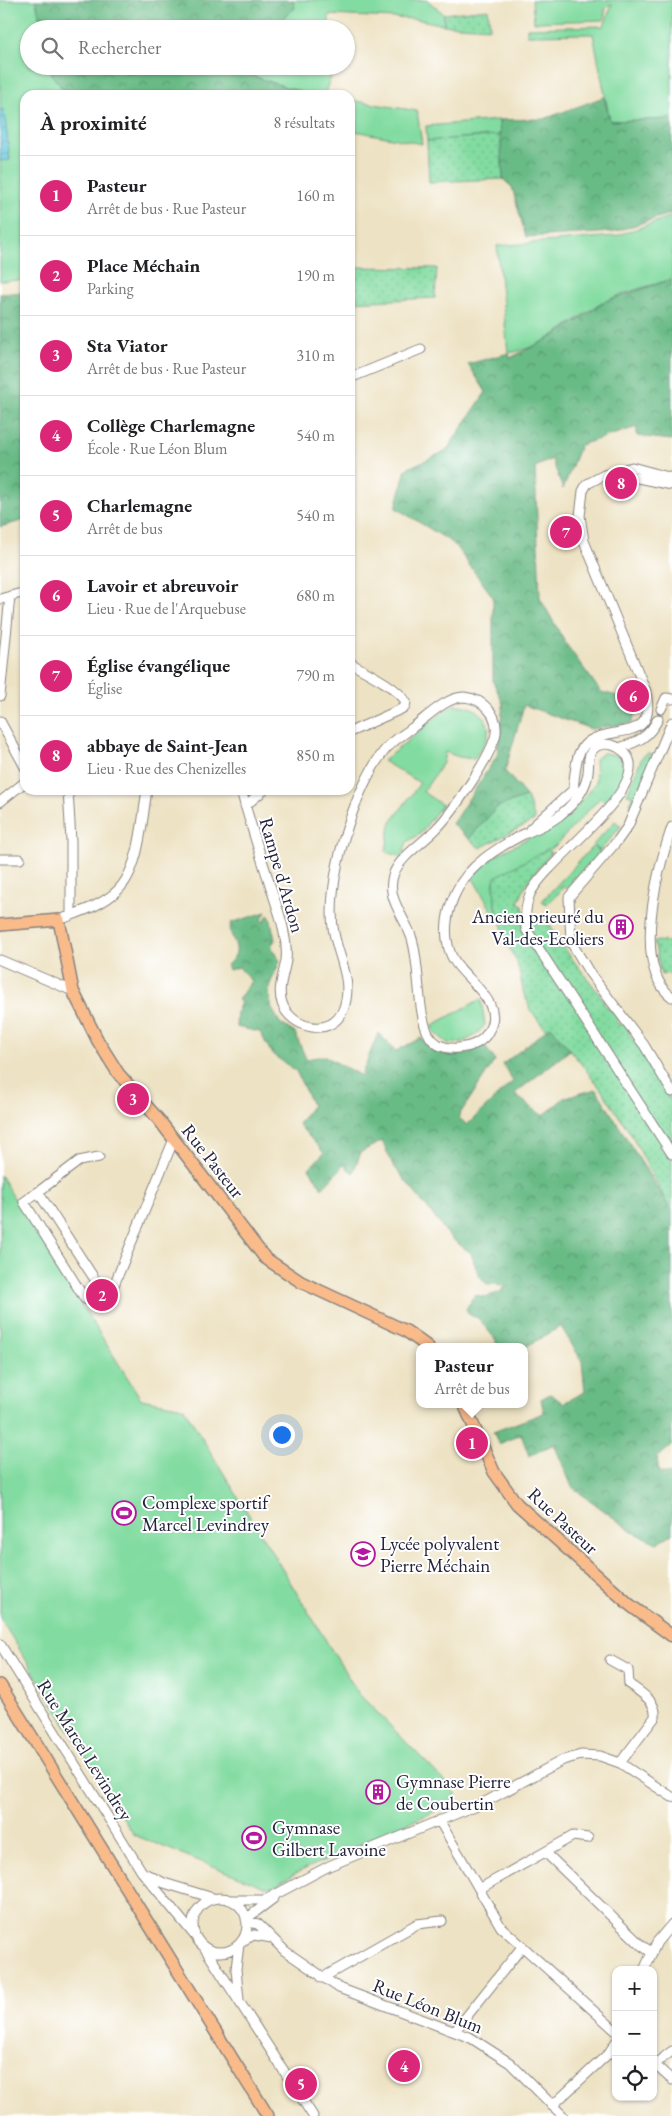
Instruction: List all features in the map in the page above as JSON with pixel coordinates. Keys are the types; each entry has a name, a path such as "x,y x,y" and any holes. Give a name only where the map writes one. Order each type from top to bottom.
{"main road":[{"path":"0,926 59,920"},
{"name":"Rue Pasteur","path":"59,920 73,991 98,1041 118,1074 174,1139 265,1258 301,1282 406,1332 422,1343"},
{"name":"Rue Pasteur","path":"466,1408 494,1472 517,1504 630,1605 672,1636"},
{"path":"0,1686 268,2116"}],"street":[{"path":"355,376 421,348"},
{"path":"578,790 577,757 582,746 590,739 633,730 641,726 647,710 644,689 588,554 580,516 583,491 587,484 622,468 632,467 672,478"},
{"path":"613,473 672,486"},
{"path":"0,599 20,593"},
{"path":"0,696 10,596"},
{"path":"355,666 404,698 406,702 405,707 355,730"},
{"name":"Rampe d'Ardon","path":"242,795 283,926 286,950 280,996 283,1007 289,1016 306,1027 320,1027 332,1023 339,1017 344,1008 347,984 333,932 334,880 347,828 372,770 387,747 456,698 471,698 480,702 491,713 496,722 496,732 486,757 439,826 401,862 395,870 392,880 394,900 412,937 426,1030 437,1044 452,1049 478,1043 490,1030 493,1020 490,1004 484,994 458,969 451,955 446,933 453,899 467,874 480,862 524,834 578,790"},
{"path":"661,709 666,698 672,699"},
{"path":"578,790 587,781 590,753 602,745 619,748 638,742 651,732 658,719"},
{"path":"0,721 20,758"},
{"path":"672,722 628,826 575,889 568,901 571,942 589,972 644,1045 672,1092"},
{"path":"638,742 629,760 629,772 620,792 609,808 533,889 525,914 526,929 672,1154"},
{"path":"619,748 629,760"},
{"path":"0,802 20,786"},
{"path":"68,795 71,841 71,915"},
{"path":"59,920 97,905 118,891 130,875 146,795"},
{"path":"245,806 256,795"},
{"path":"672,827 663,854 650,935 652,960 658,982 672,997"},
{"path":"0,859 20,859"},
{"path":"0,960 73,991"},
{"path":"99,1156 79,1161 24,1202 85,1299 93,1302 112,1290 174,1139"},
{"path":"38,1192 105,1294"},
{"name":"Rue Marcel Levindrey","path":"0,1644 142,1872 195,1936"},
{"path":"610,1660 628,1670 629,1684 654,1704 656,1709 655,1717 620,1763"},
{"path":"142,1872 164,1882 214,1898 255,1901 278,1894 329,1866 487,1801 572,1757 581,1755 600,1756 620,1763 672,1797"},
{"path":"439,1820 494,1918 522,1947 612,2028"},
{"path":"478,1889 573,1836 588,1838"},
{"path":"545,1852 641,1945 651,1952"},
{"path":"246,1920 278,1894"},
{"path":"214,1898 206,1901 195,1912 192,1928 195,1936 239,2000 313,2116"},
{"path":"231,1900 241,1908 246,1920 246,1932 240,1942 236,1969 239,2000"},
{"name":"Rue Léon Blum","path":"265,1906 262,1914 262,1924 272,1938"},
{"name":"Rue Léon Blum","path":"246,1920 258,1924 272,1938 322,1978 339,1988 471,2038 510,2064 555,2112"},
{"path":"322,1978 417,1924 442,1921"},
{"path":"646,1966 651,1952 672,1924"},
{"path":"204,1947 210,1951 226,1952 254,1935 272,1938"},
{"path":"455,2031 522,1947"},
{"path":"555,2112 612,2048"},
{"path":"657,2062 672,2052"},
{"path":"657,2067 672,2080"}],"green space":[{"path":"0,0 36,0 40,20 20,20 20,75 52,75 64,90 20,90 20,280 0,281 0,161 4,110 0,110"},
{"path":"36,0 293,0 295,8 281,20 40,20"},
{"path":"293,0 427,0 444,14 444,25 416,19 329,15 329,20 280,20 294,8"},
{"path":"532,0 672,0 672,119 610,121 593,34 527,35 527,28 604,26 612,4 606,7 604,20 534,22"},
{"path":"488,9 490,28 444,25 444,14"},
{"path":"52,75 250,75 295,90 64,90"},
{"path":"250,75 331,75 326,90 295,90"},
{"path":"604,97 610,121 672,119 672,213 614,232 526,237 512,187 503,179 499,120 544,119"},
{"path":"355,101 417,111 422,144 355,131"},
{"path":"499,120 500,135 427,141 426,126"},
{"path":"500,135 503,179 429,182 427,141"},
{"path":"672,216 672,279 614,297 547,339 522,350 508,353 497,246 616,236"},
{"path":"355,267 437,268 435,298 355,302"},
{"path":"672,279 672,440 637,436 637,427 580,445 563,489 552,459 535,467 540,598 566,644 601,692 629,699 635,714 632,723 591,729 524,705 505,771 527,797 497,807 469,839 452,824 497,756 503,704 493,681 493,597 453,543 396,508 406,469 446,451 486,392 468,364 509,353 510,358 556,335 606,301"},
{"path":"20,292 20,521 0,527 0,294"},
{"path":"454,705 467,706 483,716 488,728 486,741 474,759 459,757 445,752 443,763 423,792 442,805 420,834 407,842 402,857 386,852 390,824 420,783 383,761"},
{"path":"603,753 614,755 621,759 623,766 623,773 612,797 607,804 600,798 555,846 494,881 495,903 500,922 498,921 472,877 495,856 569,816 596,782 595,759"},
{"path":"648,753 654,755 651,763 649,763 647,775 645,774 646,777 641,785 634,807 630,803 632,795 627,794 642,757"},
{"path":"527,797 535,820 480,848 469,839 497,807"},
{"path":"615,821 621,826 600,851 593,845"},
{"path":"593,846 601,853 575,878 573,877 571,880 573,882 566,889 562,886 562,890 547,904 542,901"},
{"path":"548,849 551,853 526,884 518,903 523,905 524,932 545,917 563,947 604,1000 604,1004 620,1018 617,1021 619,1025 624,1024 630,1031 628,1033 641,1049 641,1052 643,1051 645,1059 647,1058 672,1102 672,1213 631,1134 598,1085 551,1026 546,1030 530,1010 527,999 525,999 517,962 507,944 495,903 494,881 495,877"},
{"path":"266,912 261,920 263,922 268,915 270,917 275,940 271,946 280,961 270,984 269,995 272,1009 280,1023 295,1033 306,1059 325,1056 361,1076 378,1033 396,1051 421,1038 436,1051 451,1056 466,1053 484,1045 495,1060 458,1117 467,1125 513,1081 503,1064 551,1026 570,1050 514,1094 543,1116 564,1098 596,1089 672,1212 672,1445 657,1458 659,1473 672,1474 672,1534 657,1543 633,1532 572,1487 554,1444 529,1456 521,1434 499,1444 493,1432 544,1413 541,1399 550,1394 563,1403 585,1392 582,1361 560,1325 528,1345 528,1343 496,1343 496,1340 478,1318 470,1315 466,1309 475,1295 485,1297 501,1292 504,1285 487,1284 478,1274 471,1253 451,1238 393,1165 382,1141 361,1152 353,1173 344,1165 322,1188 309,1168 324,1153 298,1124 312,1105 296,1071 272,1054 260,1032 236,1027 237,1012 241,1002 238,1000 251,981 239,967 229,970 227,965 236,953 230,929 231,923"},
{"path":"654,941 672,942 672,978 669,973 661,975"},
{"path":"481,999 485,1025 473,1036 465,1041 449,1044 434,1032 433,1025"},
{"name":"Complexe sportif Marcel Levindrey","path":"0,1175 16,1201 19,1198 81,1304 141,1399 183,1407 358,1693 456,1793 456,1802 296,1873 275,1886 265,1887 134,1835 0,1618"}],"water":[{"path":"0,110 4,110 10,160 0,161"}],"place":[{"name":"abbaye de Saint-Jean","path":"621,483"},
{"name":"Église évangélique","path":"566,532"},
{"name":"Lavoir et abreuvoir","path":"633,696"},
{"name":"Ancien prieuré du Val-des-Ecoliers","path":"621,927"},
{"name":"Sta Viator","path":"133,1099"},
{"name":"Place Méchain","path":"102,1295"},
{"name":"Pasteur","path":"472,1443"},
{"name":"Complexe sportif Marcel Levindrey","path":"124,1513"},
{"name":"Lycée polyvalent Pierre Méchain","path":"363,1554"},
{"name":"Gymnase Pierre de Coubertin","path":"378,1792"},
{"name":"Gymnase Gilbert Lavoine","path":"254,1838"},
{"name":"Collège Charlemagne","path":"404,2066"},
{"name":"Charlemagne","path":"301,2084"}]}
